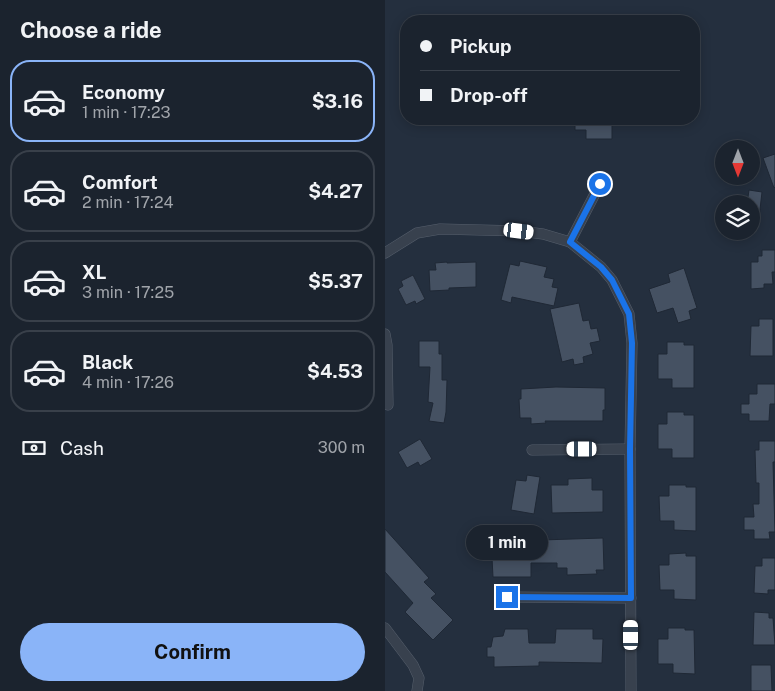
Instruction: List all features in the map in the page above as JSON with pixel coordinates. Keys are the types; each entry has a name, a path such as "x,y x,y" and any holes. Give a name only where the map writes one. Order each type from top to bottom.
{"street":[{"path":"570,242 600,184"},
{"path":"385,254 417,233 440,229 488,229 543,234 570,242 601,267 612,280 629,314 632,343 630,449 631,691"},
{"path":"385,334 387,345 387,405"},
{"path":"532,450 630,449"},
{"path":"507,597 631,598"},
{"path":"385,628 413,666 419,678 417,691"}],"building":[{"path":"575,125 612,125 612,139 586,139 586,130 575,130"},
{"path":"775,154 775,187 774,188 763,158"},
{"path":"749,190 762,192 760,210 760,195 748,195"},
{"path":"762,250 775,250 775,272 772,272 773,284 764,284 764,288 751,289 751,262 758,262 758,256 762,256"},
{"path":"520,261 547,267 544,277 554,279 552,287 558,288 554,306 512,297 511,303 501,300 510,264 519,266"},
{"path":"476,262 476,287 430,291 429,270 436,270 435,263"},
{"path":"684,268 697,308 689,311 691,319 678,323 673,308 657,313 649,289 670,282 668,274"},
{"path":"413,275 425,299 416,304 415,301 406,305 398,289 403,286 401,281"},
{"path":"579,303 583,321 589,320 591,329 597,328 600,341 590,343 593,354 583,357 584,363 574,365 573,359 562,362 550,309"},
{"path":"759,319 773,319 773,356 750,356 751,326 759,326"},
{"path":"419,341 439,341 439,354 442,354 442,380 447,380 444,423 429,421 433,403 428,402 430,367 419,367"},
{"path":"667,342 684,342 684,345 694,345 694,388 672,388 672,379 658,379 658,354 667,354"},
{"path":"757,384 775,384 775,404 770,404 769,421 749,421 749,414 741,414 741,404 749,404 749,394 757,394"},
{"path":"556,387 605,388 603,421 545,421 546,423 531,424 531,418 520,418 519,399 521,399 521,389"},
{"path":"667,412 684,412 684,415 694,415 694,458 672,458 672,449 658,449 658,424 667,424"},
{"path":"420,439 432,459 420,466 418,462 407,468 398,452"},
{"path":"759,441 775,441 775,462 773,462 775,532 769,532 770,539 754,539 754,530 744,530 744,517 754,517 753,504 759,504 759,483 756,483 755,450 759,450"},
{"path":"527,475 540,477 534,514 511,510 516,480 526,481"},
{"path":"592,478 592,490 603,490 603,512 552,513 551,485 568,485 568,479"},
{"path":"669,485 696,487 696,531 674,530 674,521 660,521 659,496 669,496"},
{"path":"385,529 429,578 424,582 436,594 431,598 453,620 433,640 405,612 413,603 385,572"},
{"path":"541,538 541,540 603,538 604,570 596,570 597,574 567,575 567,568 557,568 557,563 531,563 531,577 493,577 492,558 488,558 488,548 495,548 495,539"},
{"path":"686,553 686,556 696,556 696,600 674,599 674,590 660,590 659,565 669,565 669,554"},
{"path":"762,558 775,558 775,590 768,590 768,594 754,593 755,566 762,566"},
{"path":"754,612 769,613 769,618 773,618 775,645 753,645"},
{"path":"668,628 694,630 695,674 673,673 673,664 658,664 658,639 668,639"},
{"path":"505,629 528,629 529,643 555,643 556,629 593,629 593,639 603,639 602,663 539,662 539,666 494,667 494,657 487,657 487,647 491,647 493,637 503,636"},
{"path":"751,665 771,665 772,691 751,691"}],"route":[{"path":"507,597 631,598 630,449 632,343 629,314 612,280 601,267 570,242 600,184"}]}
